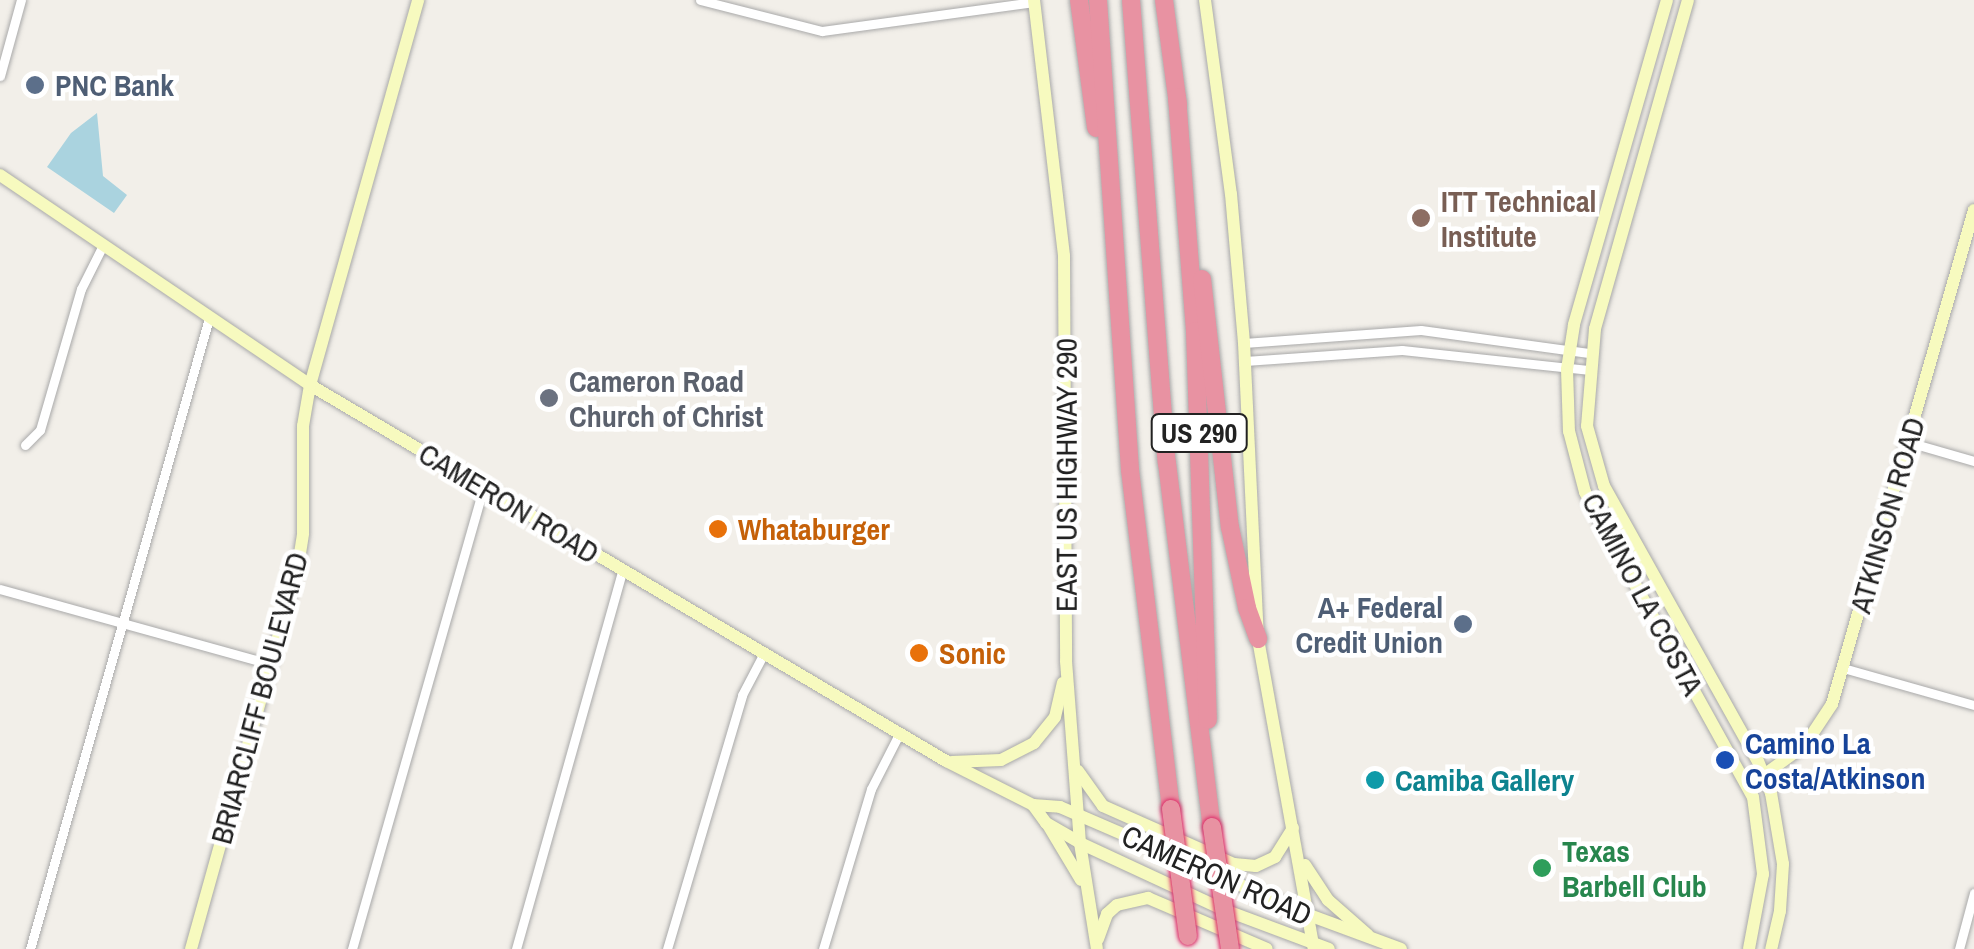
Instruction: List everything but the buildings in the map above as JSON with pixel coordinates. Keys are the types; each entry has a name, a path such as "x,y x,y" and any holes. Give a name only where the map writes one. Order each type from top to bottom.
{"highway":[{"name":"US 290","path":"1079,0 1114,244 1136,522 1189,942"},
{"path":"1098,0 1114,244"},
{"path":"1131,0 1166,463 1206,770"},
{"name":"US 290","path":"1164,0 1177,97 1195,330 1208,686 1206,770 1230,949"},
{"path":"1177,97 1230,527 1247,608 1258,639"}],"main road":[{"name":"BRIARCLIFF BOULEVARD","path":"190,949 271,664 303,533 302,426 310,385 418,0"},
{"path":"1205,0 1231,194 1244,343 1258,639 1314,946"},
{"name":"CAMINO LA COSTA","path":"1668,0 1569,350 1569,431 1586,492 1747,785 1759,822 1763,860 1762,896 1749,949"},
{"name":"CAMINO LA COSTA","path":"1688,0 1590,353 1588,426 1604,486 1764,777 1783,864 1780,912 1771,949"},
{"name":"EAST US HIGHWAY 290","path":"1034,1 1054,140 1066,287 1066,660 1080,843 1097,947"},
{"path":"1642,88 1661,92"},
{"name":"CAMERON ROAD","path":"0,175 310,385 946,761 1033,805 1060,806 1309,916 1401,949"},
{"name":"ATKINSON ROAD","path":"1747,785 1764,777 1805,745 1820,725 1843,668 1908,442 1967,261 1974,210"},
{"path":"946,761 1001,760 1034,742 1054,717 1066,660"},
{"path":"1075,764 1088,790 1104,806 1234,864 1256,866 1275,858 1294,825"},
{"name":"CAMERON ROAD","path":"1033,805 1046,823 1080,843 1196,898 1330,949"},
{"path":"1046,823 1086,889"},
{"path":"1299,852 1328,900 1378,943"},
{"path":"1097,947 1107,914 1138,897 1160,902 1268,949"}],"street":[{"path":"0,76 21,0"},
{"path":"700,0 822,32 1034,1"},
{"path":"741,12 744,0"},
{"path":"24,444 40,430 81,289 103,245"},
{"path":"30,949 209,318"},
{"path":"1417,350 1420,330"},
{"path":"1244,343 1420,330 1590,353"},
{"path":"1245,361 1417,350 1588,370"},
{"path":"1908,442 1974,461"},
{"path":"352,949 484,486"},
{"path":"516,949 622,571"},
{"path":"0,589 271,664"},
{"path":"667,949 742,695 763,655"},
{"path":"1843,668 1974,705"},
{"path":"823,949 871,789 899,734"},
{"path":"1958,949 1974,894"}],"water":[{"path":"97,113 103,176 127,195 114,213 47,167 71,133"}],"place":[{"name":"PNC Bank","path":"35,85"},
{"name":"ITT Technical Institute","path":"1421,218"},
{"name":"Cameron Road Church of Christ","path":"549,398"},
{"name":"Whataburger","path":"718,529"},
{"name":"A+ Federal Credit Union","path":"1463,624"},
{"name":"Sonic","path":"919,653"},
{"name":"Camino La Costa/Atkinson","path":"1725,760"},
{"name":"Camiba Gallery","path":"1375,780"},
{"name":"Texas Barbell Club","path":"1542,868"}]}
